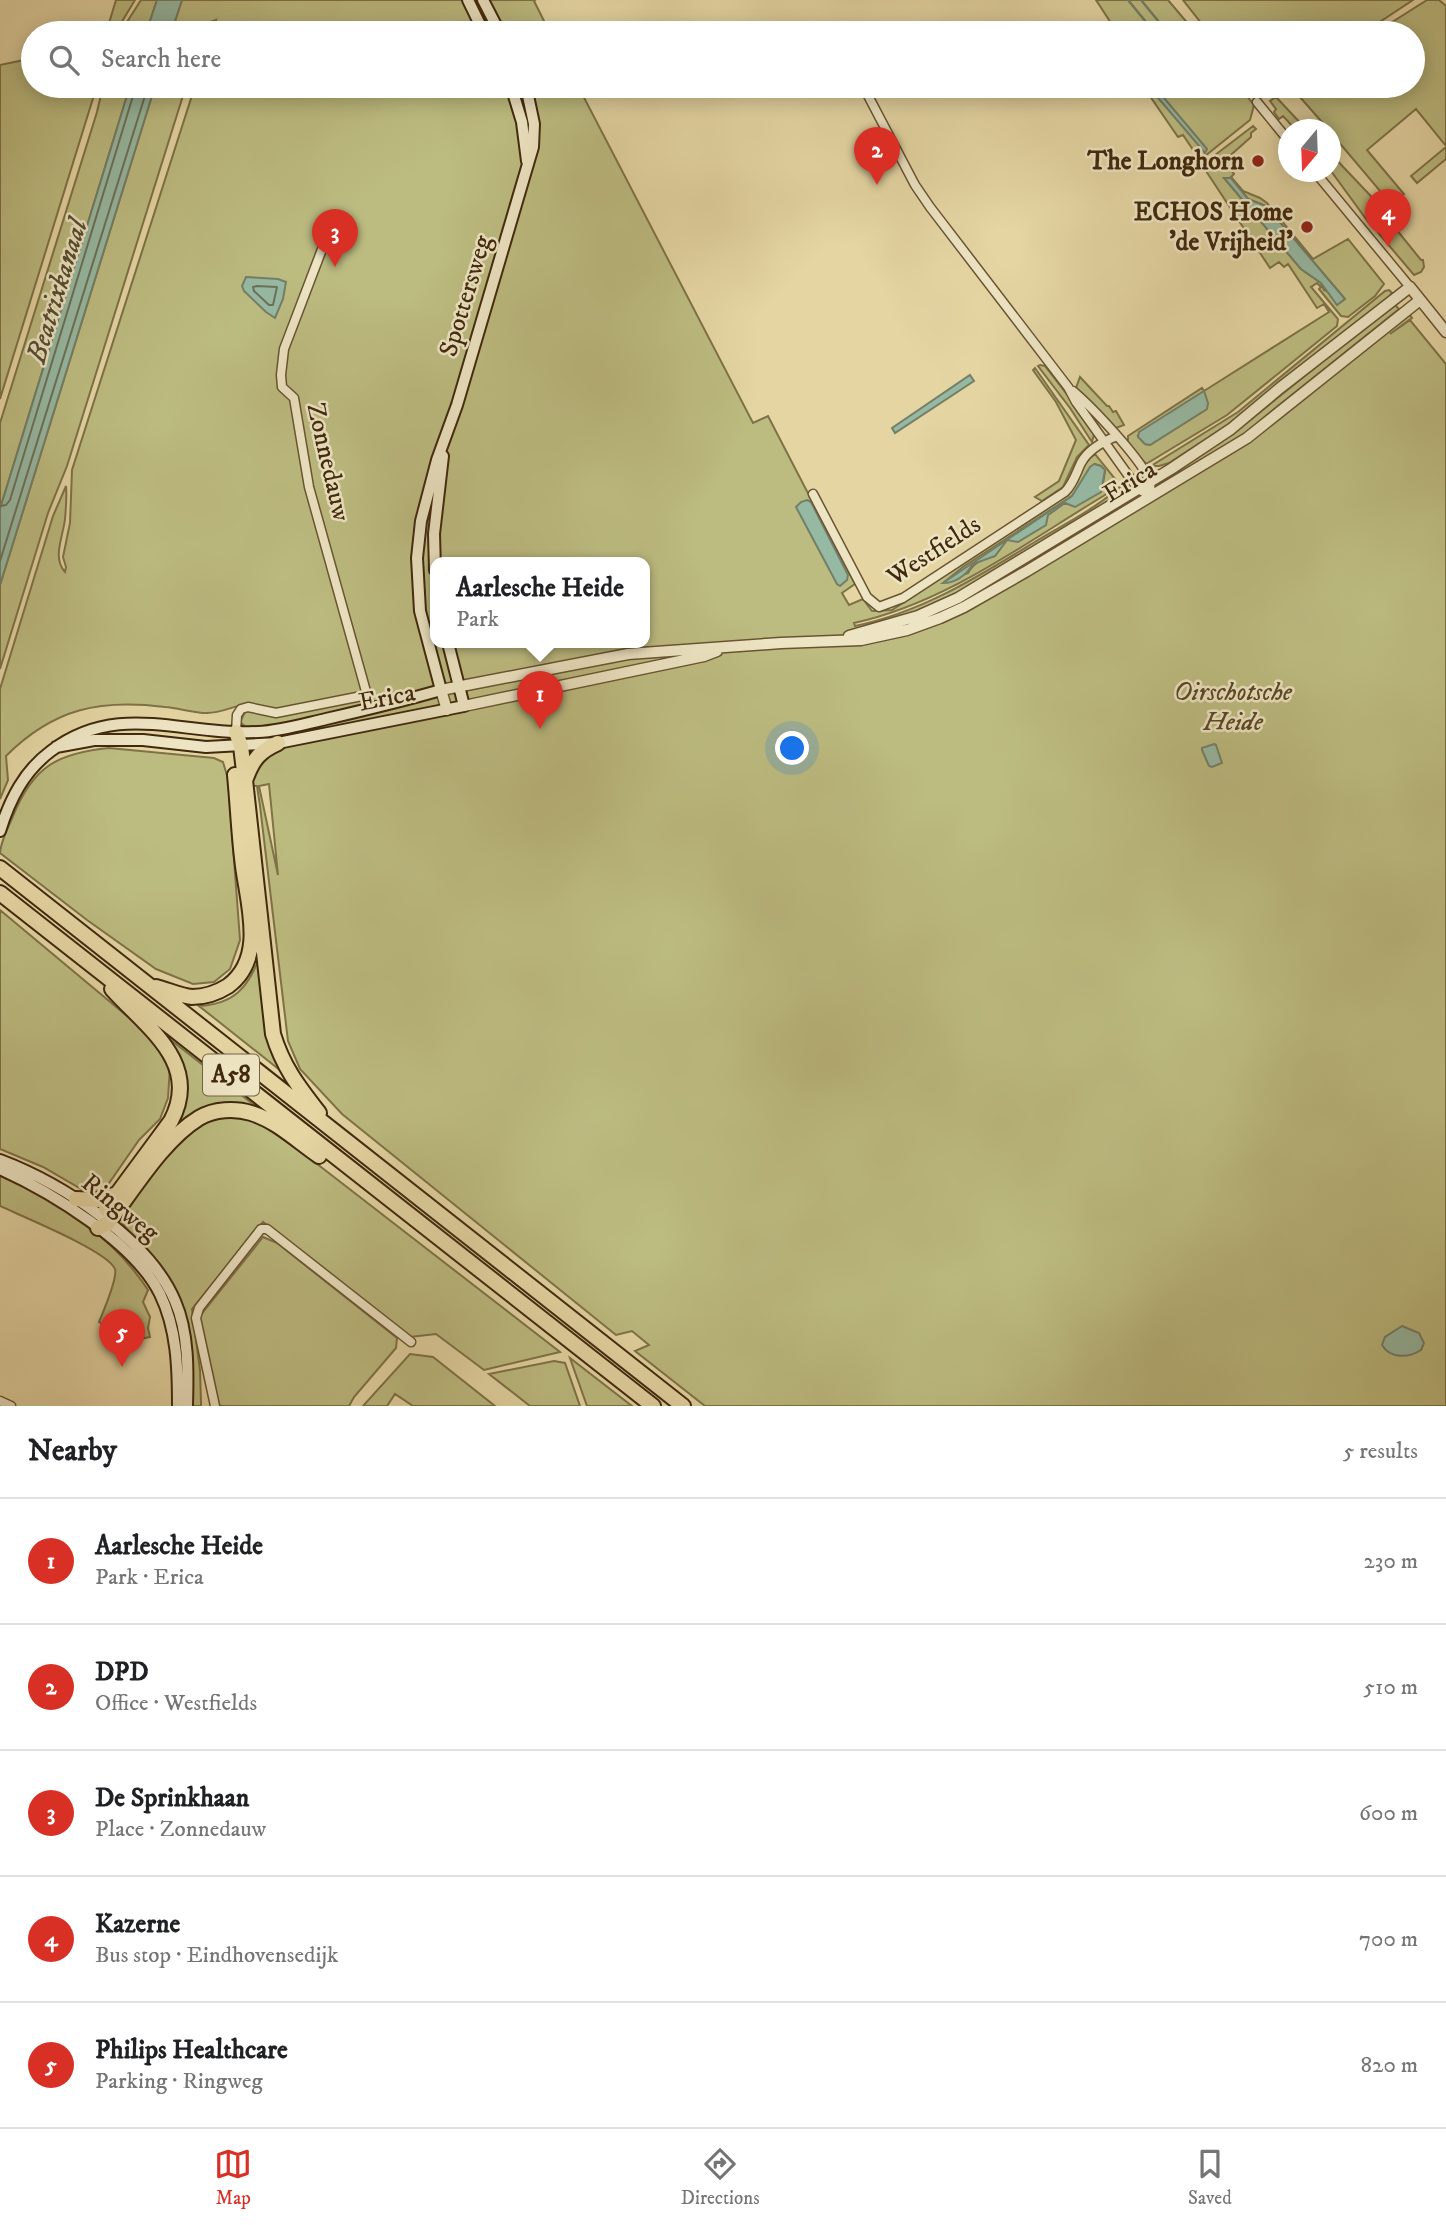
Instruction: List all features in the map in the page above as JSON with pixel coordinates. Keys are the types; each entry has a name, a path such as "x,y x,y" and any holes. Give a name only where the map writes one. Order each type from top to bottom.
{"highway":[{"name":"A58","path":"237,741 245,780 273,1034 289,1074 333,1131"},
{"name":"A58","path":"148,985 187,996 208,995 224,989 236,979 250,955 252,938 242,861 237,741"},
{"path":"245,780 256,756 262,750 278,743"},
{"name":"A58","path":"0,868 683,1406"},
{"name":"A58","path":"0,893 653,1406"},
{"name":"A58","path":"85,960 163,1042 172,1055 179,1080 178,1100 171,1121 117,1194 102,1223"},
{"name":"A58","path":"102,1223 179,1133 201,1116 226,1110 251,1113 274,1123 318,1155 378,1190"},
{"path":"76,1199 99,1199 117,1194"}],"main road":[{"path":"468,0 478,21"},
{"path":"483,0 494,21"},
{"name":"Spottersweg","path":"515,98 522,122 528,164"},
{"name":"Spottersweg","path":"435,557 437,495 446,440 533,147 534,124 529,98"},
{"name":"Spottersweg","path":"441,690 420,611 417,558 425,498 436,460 446,440"},
{"path":"449,648 464,706"},
{"name":"Erica","path":"57,747 94,740 143,740 206,747 441,690"},
{"name":"Erica","path":"0,831 9,805 25,776 37,762 79,733 113,723 135,723 237,741 278,743 464,706"},
{"name":"Ringweg","path":"0,1160 36,1175 76,1199 142,1267 159,1292 170,1322 176,1350 178,1406"},
{"name":"Ringweg","path":"0,1170 102,1223 134,1244 148,1258 175,1301 186,1350 187,1406"}],"street":[{"path":"869,98 915,185 930,207 1068,387 1117,436 1150,481 1151,496"},
{"path":"1256,102 1278,127"},
{"path":"1323,182 1446,332"},
{"name":"Zonnedauw","path":"324,244 284,349 282,387 294,398 309,487 368,695"},
{"name":"Erica","path":"831,640 883,628 935,610 1138,489 1231,429 1410,287"},
{"name":"Erica","path":"441,690 628,654 861,640 917,627 953,613 1247,438 1420,300"},
{"path":"1068,387 1138,489 1151,496"},
{"name":"Westfields","path":"813,494 867,597 879,607 903,598 1065,492 1086,456 1105,441 1117,436"},
{"name":"Erica","path":"464,706 704,656 722,649"},
{"name":"Spottersweg","path":"441,690 447,710"},
{"name":"Erica","path":"237,741 236,720 242,709 257,708 276,713 368,695"},
{"path":"215,1406 196,1318 199,1308 261,1229 267,1229 411,1342"},
{"path":"0,1401 10,1406"}],"green space":[{"path":"116,0 135,0 122,21 110,21"},
{"path":"141,0 157,0 150,21 128,21"},
{"path":"182,0 535,0 544,21 216,20 175,21"},
{"path":"1096,0 1168,0 1186,21 1110,21"},
{"path":"1183,0 1413,0 1381,21 1200,21"},
{"path":"1427,0 1439,0 1446,6 1446,146 1416,109 1367,150 1404,194 1391,204 1341,145 1341,119 1319,119 1301,98 1425,98 1425,21 1394,21"},
{"path":"21,61 21,98 93,98 0,399 0,65"},
{"path":"100,98 126,98 0,509 0,423"},
{"path":"151,98 182,98 67,466 48,513 0,669 0,585"},
{"name":"Oirschotsche Heide","path":"191,98 584,98 753,423 768,416 855,584 842,593 849,605 863,599 872,611 892,610 1068,495 1086,463 1095,454 1116,480 1116,485 1105,495 984,570 921,601 854,623 855,626 904,612 950,591 1084,513 1126,481 1123,493 936,606 858,631 919,629 1216,460 1409,314 1412,318 1390,334 1410,320 1446,364 1446,1406 705,1406 635,1351 649,1345 632,1331 616,1335 342,1114 300,1069 288,1041 260,806 257,786 252,786 255,769 265,755 262,726 246,727 240,722 249,704 207,713 141,705 99,706 60,717 24,740 6,756 8,780 0,799 0,689 53,516 66,486 65,519 59,547 59,560 65,572 63,557 70,523 72,470","holes":["1095,464 1105,471 1102,490 1070,504 1063,504 1014,540 1007,540 995,556 976,563 968,573 943,583 1072,496","269,784 278,875 259,786"]},
{"path":"1151,98 1248,98 1254,105 1250,120 1200,160 1183,135 1178,137"},
{"path":"1274,98 1297,119 1286,119 1283,116 1279,119 1274,112 1276,109 1270,101"},
{"path":"1253,126 1256,129 1251,133 1251,137 1224,161 1234,174 1231,177 1243,191 1267,203 1313,259 1348,239 1384,284 1375,296 1348,317 1341,316 1317,283 1311,287 1338,319 1337,326 1227,415 1146,464 1128,444 1128,436 1329,312 1324,304 1317,308 1288,264 1284,267 1279,262 1270,268 1204,168 1198,168","holes":["1224,178 1231,178 1248,199 1266,206 1345,299 1324,290 1321,283 1301,269","1207,409 1150,445 1145,444 1138,436"]},
{"path":"1446,147 1446,159 1417,183 1411,176"},
{"path":"1341,165 1384,210 1369,223 1339,182"},
{"path":"1388,219 1423,260 1424,267 1421,272 1414,275 1375,229"},
{"path":"1389,290 1392,293 1389,297 1229,424 1169,463 1151,466 1238,412"},
{"path":"1394,304 1399,309 1267,415 1243,438 1167,481 1164,475 1249,421"},
{"path":"1038,366 1045,366 1092,427 1092,442"},
{"path":"1035,368 1089,445 1077,457 1063,487 1042,501 1035,497 1059,481 1076,440 1056,402 1033,370"},
{"path":"1080,377 1113,412 1116,411 1124,425 1116,428 1108,425 1076,388"},
{"path":"1125,499 1127,502 1043,554 1013,576 956,609 883,634 895,626 914,620"},
{"path":"109,748 214,758 223,762 228,779 240,940 230,969 214,982 193,984 156,969 0,853 5,834 21,799 38,774 61,759"},
{"path":"0,910 145,1031 170,1066 168,1098 160,1119 139,1140 105,1189 97,1193 88,1193 43,1167 0,1149"},
{"path":"260,956 267,1038 281,1071 199,1006 231,998 245,985"},
{"path":"158,1030 267,1115 228,1108 153,1154 181,1105"},
{"path":"222,1117 260,1123 312,1160 560,1352 484,1370 436,1334 410,1337 263,1222 192,1309 200,1370 201,1406 189,1406 179,1299 166,1274 122,1223 125,1213 142,1186 168,1155 201,1124"},
{"path":"0,1176 63,1208 119,1253 148,1290 143,1302 150,1317 150,1337 123,1335 99,1322 112,1287 115,1269 97,1253 81,1244 0,1206"},
{"path":"263,1237 277,1243 397,1338 396,1348 349,1406 221,1406 216,1402 199,1323 200,1316"},
{"path":"410,1354 433,1357 495,1406 413,1406 395,1394 387,1406 363,1406"},
{"path":"570,1358 632,1406 587,1406"},
{"path":"554,1361 565,1363 580,1406 530,1406 489,1374"}],"water":[{"path":"157,0 182,0 175,21 150,21"},
{"path":"126,98 151,98 0,585 0,509"},
{"path":"1158,98 1164,98 1207,149 1205,153"},
{"path":"1224,178 1231,178 1248,199 1266,206 1345,299 1337,305 1321,283 1301,269"},
{"path":"246,277 286,282 275,318 244,291 242,286"},
{"path":"970,375 974,381 895,433 892,428"},
{"path":"1204,391 1207,409 1150,445 1138,437 1139,432"},
{"path":"1094,464 1105,470 1101,492 1075,507 1065,503 1048,515 1046,525 1018,542 1007,540 995,556 973,564 957,580 943,583 1072,496"},
{"path":"807,500 811,502 848,575 847,580 840,586 796,507"},
{"path":"1214,744 1222,763 1212,767 1209,766 1202,748"},
{"path":"1402,1326 1419,1333 1424,1343 1421,1350 1400,1356 1385,1350 1382,1345 1385,1337"}],"waterway":[{"path":"1128,0 1145,21"},
{"path":"1141,0 1158,21"}],"place":[{"name":"The Longhorn","path":"1258,161"},
{"name":"DPD","path":"877,185"},
{"name":"ECHOS Home 'de Vrijheid'","path":"1307,227"},
{"name":"Kazerne","path":"1388,247"},
{"name":"De Sprinkhaan","path":"335,267"},
{"name":"Aarlesche Heide","path":"540,729"},
{"name":"Philips Healthcare","path":"122,1367"}],"water label":[{"name":"Beatrixkanaal","path":"57,291"}]}
